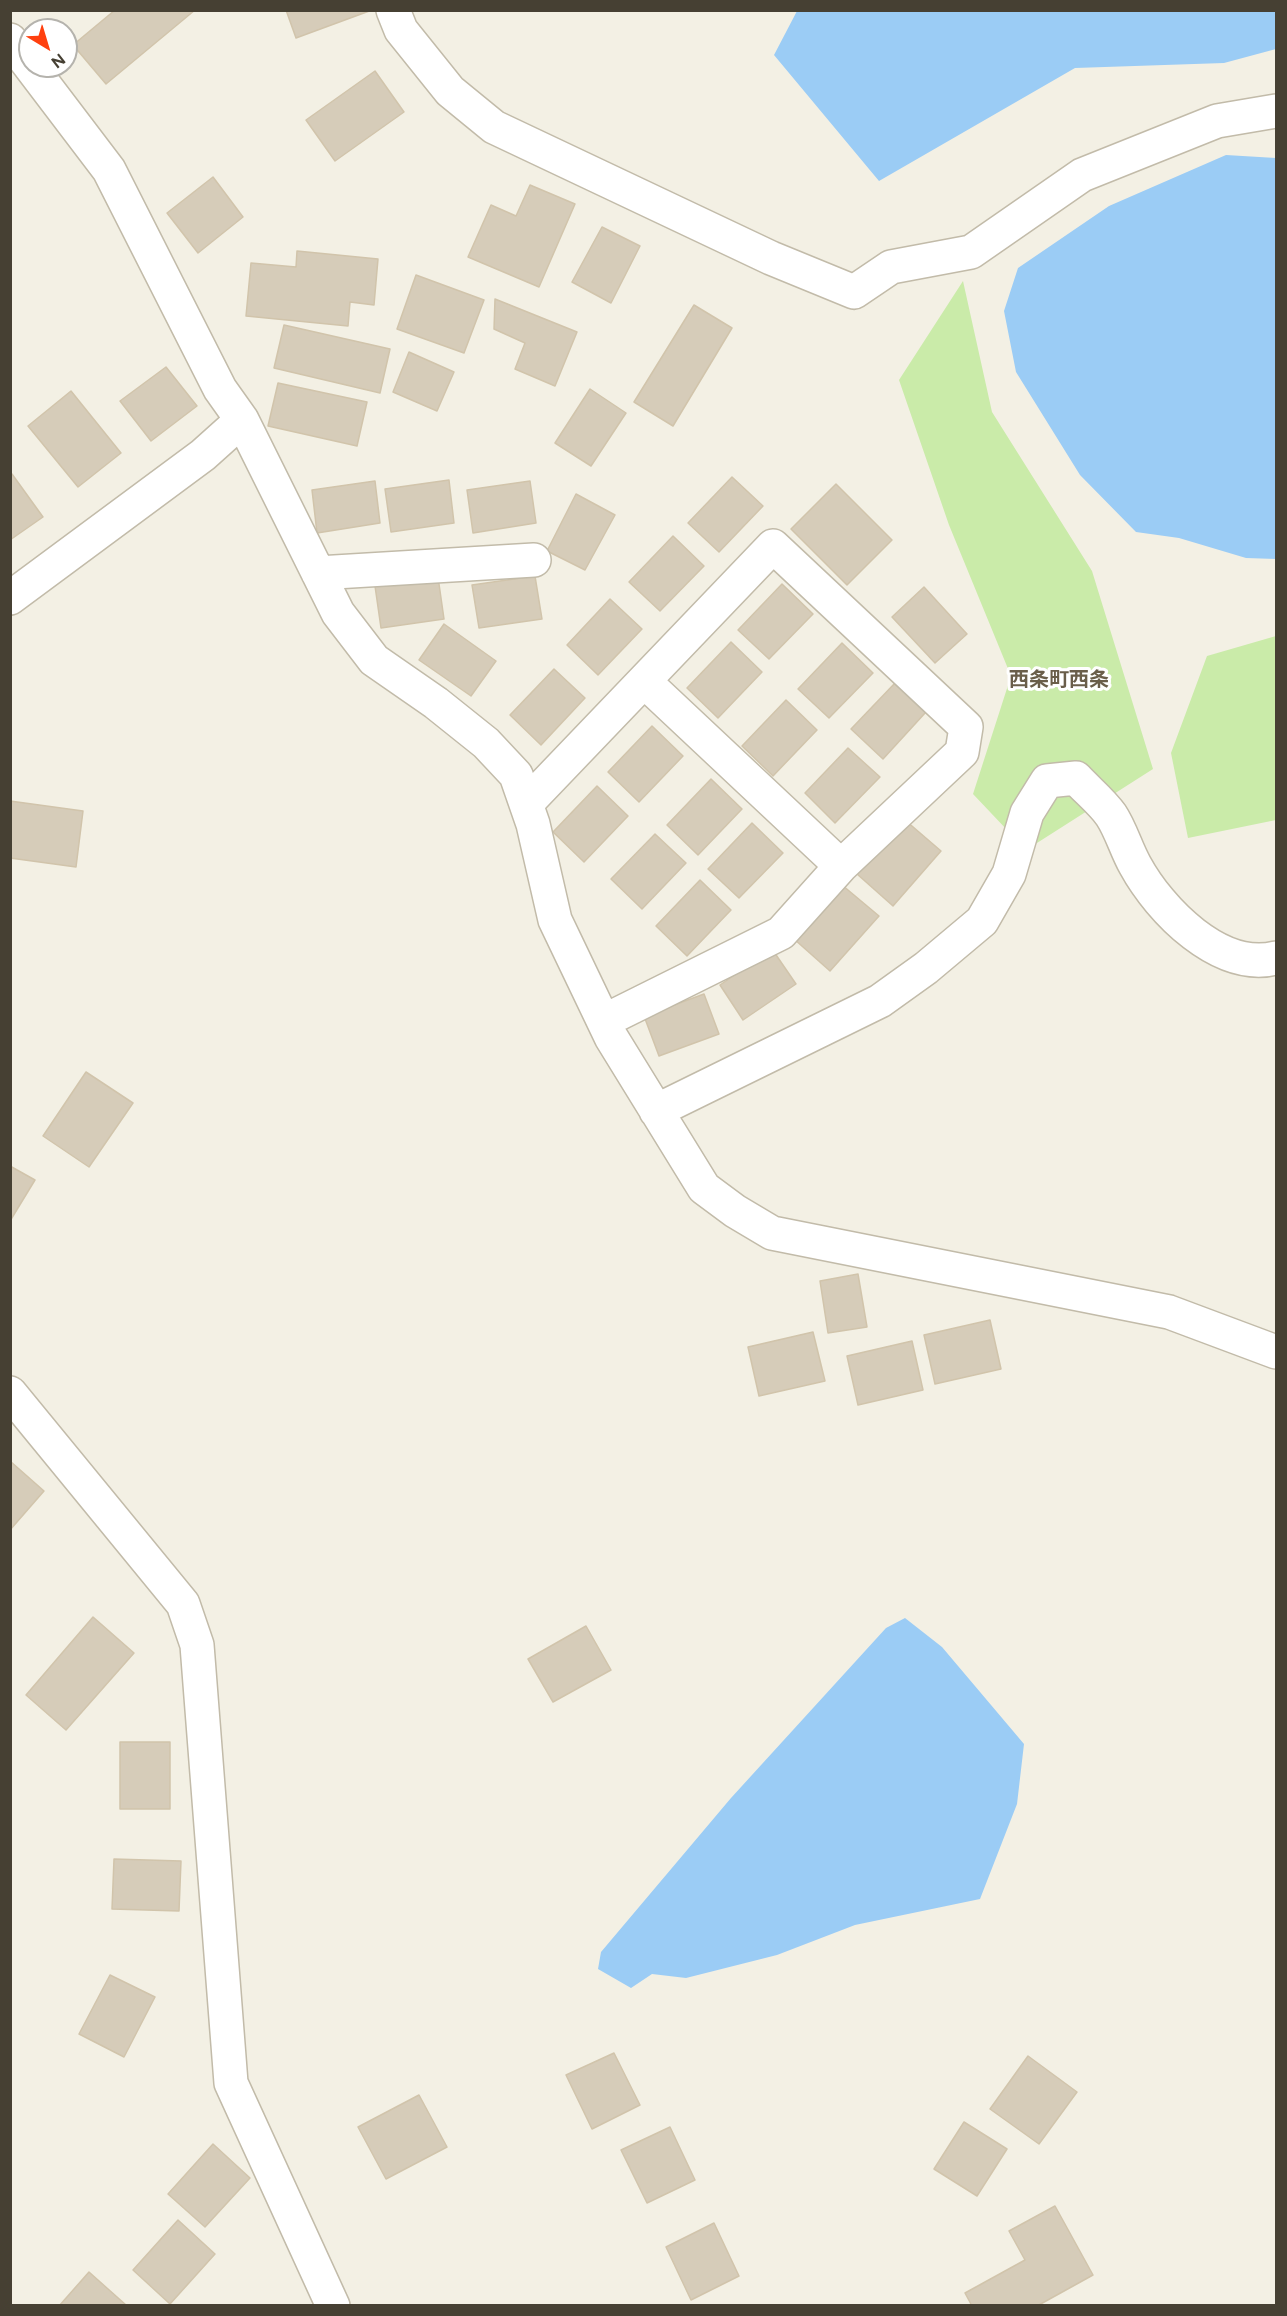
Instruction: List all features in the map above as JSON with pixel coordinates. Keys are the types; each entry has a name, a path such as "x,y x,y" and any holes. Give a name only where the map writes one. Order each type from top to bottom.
{"street":[{"path":"393,10 401,30 450,91 494,127 771,258 854,292 891,267 971,252 1082,175 1217,121 1276,111"},
{"path":"39,78 109,170 220,389 242,420 338,613 374,660 436,703 486,742 516,776 526,804 555,920 604,1021 704,1188 735,1211 772,1233 1169,1312 1276,1352"},
{"path":"10,598 203,455 242,420"},
{"path":"526,804 773,546 966,726 962,752 841,866 782,933 604,1021"},
{"path":"318,573 534,560"},
{"path":"644,681 841,866"},
{"path":"656,1111 880,1001 982,921 1009,874 1027,813 1047,781 1076,778 1111,815 1136,866 1165,908 1212,946 1243,961 1276,958"},
{"path":"10,1393 183,1604 194,1635 197,1645 231,2083 333,2306"}],"green space":[{"path":"963,281 992,412 1092,571 1153,769 1026,850 973,794 1011,676 949,525 899,380"},
{"path":"1276,636 1276,820 1188,838 1171,753 1207,656"}],"water":[{"path":"797,11 1276,11 1276,49 1224,63 1075,68 879,181 774,55"},
{"path":"1226,155 1276,158 1276,559 1246,558 1179,538 1136,532 1080,475 1016,372 1004,311 1018,268 1109,206"},
{"path":"905,1618 942,1647 1024,1744 1017,1804 980,1899 855,1925 777,1955 686,1978 652,1974 631,1988 598,1969 601,1952 731,1798 886,1628"}],"building":[{"path":"115,10 195,10 106,84 78,51 78,41"},
{"path":"286,10 372,10 296,38"},
{"path":"375,71 404,112 335,161 306,120"},
{"path":"213,177 243,217 198,253 167,213"},
{"path":"530,185 575,204 539,287 468,257 491,205 516,216"},
{"path":"602,227 640,246 611,303 572,282"},
{"path":"297,251 378,259 374,305 350,302 348,326 246,316 251,263 296,267"},
{"path":"416,275 484,300 464,353 397,329"},
{"path":"495,299 577,332 555,386 515,369 525,343 494,329"},
{"path":"694,305 732,328 673,426 634,402"},
{"path":"284,325 390,349 380,393 274,368"},
{"path":"409,352 454,372 437,411 393,392"},
{"path":"166,367 197,406 151,441 120,401"},
{"path":"278,383 367,402 357,446 268,426"},
{"path":"590,389 626,413 591,466 555,443"},
{"path":"71,391 121,453 78,487 28,426"},
{"path":"12,474 43,517 10,540 10,475"},
{"path":"732,477 763,506 719,552 688,523"},
{"path":"449,480 454,523 391,532 385,489"},
{"path":"375,481 380,523 317,533 312,490"},
{"path":"530,481 536,523 473,533 467,490"},
{"path":"836,484 892,540 847,585 791,529"},
{"path":"576,494 615,515 585,570 547,551"},
{"path":"673,536 704,566 660,611 629,582"},
{"path":"535,576 542,619 479,628 472,585"},
{"path":"438,577 444,619 381,628 375,586"},
{"path":"782,584 813,614 769,659 738,630"},
{"path":"924,587 967,634 935,663 892,617"},
{"path":"610,599 642,629 598,675 567,645"},
{"path":"444,624 496,661 471,696 419,660"},
{"path":"731,642 762,672 718,718 687,688"},
{"path":"842,643 873,673 829,718 798,689"},
{"path":"554,669 585,698 541,745 510,715"},
{"path":"895,683 926,712 883,759 851,729"},
{"path":"786,700 817,730 773,776 742,746"},
{"path":"652,726 683,756 639,802 608,772"},
{"path":"848,748 880,777 835,823 805,793"},
{"path":"711,779 742,809 698,855 667,825"},
{"path":"597,786 628,816 584,862 553,832"},
{"path":"10,801 83,811 76,867 10,858"},
{"path":"905,820 941,851 893,906 857,874"},
{"path":"752,823 783,853 739,898 708,869"},
{"path":"655,834 686,863 642,909 611,879"},
{"path":"700,880 731,910 687,956 656,926"},
{"path":"842,885 879,916 830,971 794,939"},
{"path":"772,949 796,984 743,1020 720,985"},
{"path":"704,994 719,1034 659,1056 644,1016"},
{"path":"86,1072 133,1103 89,1167 43,1136"},
{"path":"10,1166 35,1180 10,1221"},
{"path":"858,1274 867,1327 828,1333 820,1281"},
{"path":"990,1320 1001,1369 935,1384 924,1335"},
{"path":"813,1332 825,1381 759,1396 748,1347"},
{"path":"912,1341 923,1390 858,1405 847,1356"},
{"path":"10,1461 44,1491 10,1530"},
{"path":"93,1617 134,1653 66,1730 26,1695"},
{"path":"586,1626 611,1670 553,1702 528,1659"},
{"path":"120,1742 170,1742 170,1809 120,1809"},
{"path":"114,1859 181,1861 179,1911 112,1909"},
{"path":"110,1975 155,1997 124,2057 79,2034"},
{"path":"614,2053 640,2105 592,2129 566,2075"},
{"path":"1028,2056 1077,2092 1039,2144 990,2109"},
{"path":"419,2095 447,2147 386,2179 358,2127"},
{"path":"964,2122 1007,2149 977,2196 934,2169"},
{"path":"670,2127 695,2180 647,2203 621,2150"},
{"path":"213,2144 250,2178 205,2227 168,2194"},
{"path":"1055,2206 1093,2275 1037,2306 972,2306 965,2293 1025,2260 1009,2231"},
{"path":"178,2220 215,2254 170,2304 133,2270"},
{"path":"714,2223 739,2276 691,2300 666,2247"},
{"path":"89,2272 126,2305 126,2306 59,2306"}],"district":[{"name":"西条町西条","path":"1059,680"}]}
